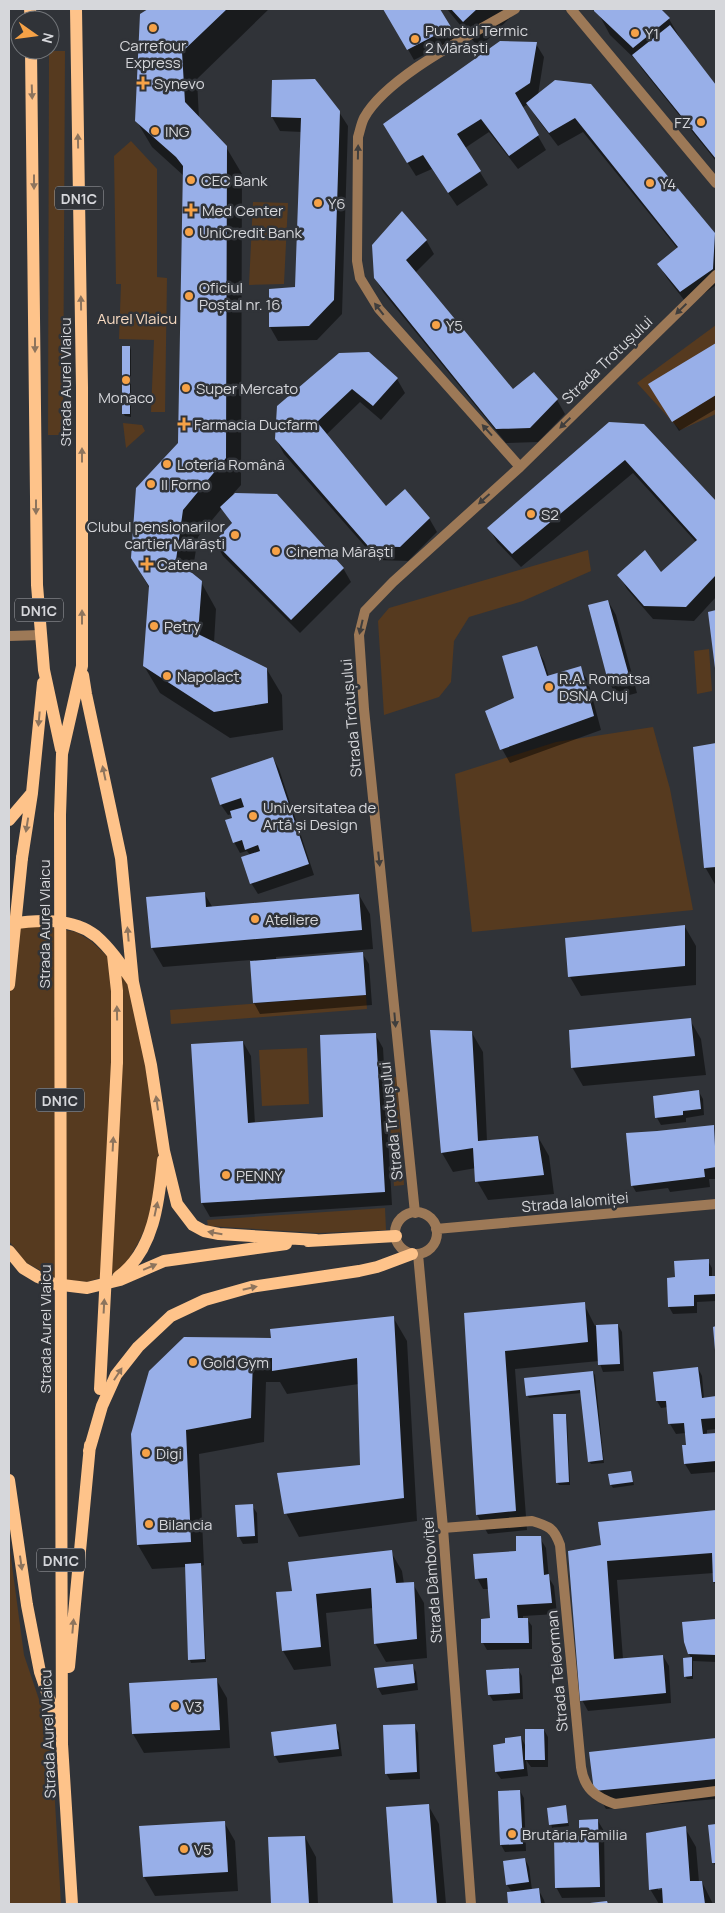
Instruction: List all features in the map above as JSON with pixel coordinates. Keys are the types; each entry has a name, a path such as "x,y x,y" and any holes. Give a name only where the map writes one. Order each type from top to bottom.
{"main road":[{"name":"Strada Aurel Vlaicu","path":"72,1904 62,1739 60,815 62,754 82,666 82,387 76,9"},
{"name":"Strada Aurel Vlaicu","path":"31,60 34,134 37,584 44,670 62,754"},
{"path":"82,666 86,694 121,858 133,982 151,1065 164,1151 177,1204 192,1226 204,1231 219,1234 316,1240"},
{"path":"9,985 22,858 32,793 44,670"},
{"path":"9,820 32,793"},
{"path":"9,924 35,920 74,925 95,935 113,954 133,982"},
{"path":"62,1739 89,1452 100,1389 117,1062 116,991 113,954"},
{"path":"87,1288 112,1280 129,1269 140,1252 155,1216 164,1151"},
{"path":"9,1252 23,1268 38,1277 54,1284 87,1288 120,1280 164,1261 316,1240 396,1236"},
{"path":"89,1452 102,1406 116,1375 138,1347 171,1316 205,1300 251,1287 359,1271 415,1254"},
{"path":"9,1480 27,1605 40,1672 62,1739"}],"street":[{"path":"515,9 408,73 373,105 363,120 358,137 357,261 360,278 379,309 520,467"},
{"path":"571,9 716,183"},
{"name":"Strada Trotușului","path":"415,1213 368,748 359,635 365,611 393,582 520,467 716,275"},
{"path":"9,636 41,634"},
{"name":"Strada Ialomiței","path":"436,1229 716,1204"},
{"path":"415,1213 431,1219 436,1229 437,1235 433,1246 429,1250 415,1254 401,1248 396,1236 400,1220 405,1216 415,1213"},
{"name":"Strada Dâmboviței","path":"415,1254 443,1528 471,1904"},
{"name":"Strada Teleorman","path":"443,1528 532,1521 544,1525 555,1532 560,1545 581,1767 583,1778 589,1789 605,1801 615,1804 716,1791"}],"green space":[{"path":"60,51 65,51 63,435 48,435 49,60 60,60"},
{"name":"Aurel Vlaicu","path":"131,141 157,169 157,277 167,278 165,412 151,412 154,340 119,339 121,284 116,284 114,156"},
{"path":"253,202 288,203 284,284 249,285"},
{"path":"716,325 716,414 680,430 637,383"},
{"path":"123,423 142,425 145,431 126,448"},
{"path":"588,550 591,571 523,601 469,617 454,641 451,682 439,697 384,715 378,621 389,608"},
{"path":"709,649 712,691 697,694 694,651"},
{"path":"653,727 670,789 693,910 472,932 455,774 556,742"},
{"path":"38,925 76,932 91,941 107,956 129,984 147,1067 159,1150 152,1214 138,1243 126,1264 113,1274 87,1282 56,1279 25,1262 9,1241 9,932 19,927"},
{"path":"366,995 367,1009 171,1024 170,1010"},
{"path":"307,1048 309,1104 262,1106 259,1050"},
{"path":"397,1077 404,1185 394,1186 387,1078"},
{"path":"385,1208 386,1230 319,1233 208,1226 207,1220"},
{"path":"9,1543 24,1655 51,1735 61,1904 9,1904"}],"building":[{"path":"148,9 227,9 182,52 185,102 227,146 226,458 183,510 176,560 202,581 198,634 267,668 268,703 214,712 143,666 149,586 131,558 136,488 178,443 183,166 176,157 135,121 140,14"},
{"name":"Punctul Termic 2 Mărăști","path":"383,9 440,9 451,27 407,50"},
{"path":"451,9 477,9 463,22"},
{"name":"Y1","path":"594,9 661,9 670,18 633,48"},
{"name":"FZ","path":"670,25 716,85 716,159 632,55"},
{"path":"500,41 537,42 530,83 515,93 539,135 509,156 481,119 457,134 481,171 448,193 423,155 407,163 383,124"},
{"name":"Y6","path":"315,79 340,111 334,300 309,326 269,327 269,289 295,287 301,118 271,117 272,80"},
{"name":"Y4","path":"555,80 591,84 715,233 713,269 680,292 657,264 678,247 575,118 549,133 526,103"},
{"name":"Y5","path":"402,211 427,240 406,260 513,389 534,372 558,399 530,428 496,429 374,278 372,245"},
{"path":"716,343 716,395 672,422 648,384"},
{"name":"Monaco","path":"122,346 130,346 130,414 122,414"},
{"path":"369,352 398,378 373,406 352,389 317,422 386,506 405,489 430,518 400,547 368,546 275,439 277,406 339,353"},
{"name":"S2","path":"609,422 644,424 716,501 716,575 686,607 644,606 617,575 645,550 661,572 697,540 625,460 512,554 487,528"},
{"name":"Cinema Mărăști","path":"235,493 277,494 344,568 291,620 214,542 232,523 220,507"},
{"path":"608,600 630,679 609,685 588,605"},
{"path":"716,610 716,668 715,668 708,612"},
{"name":"R.A. Romatsa DSNA Cluj","path":"537,646 547,676 581,666 594,716 500,750 485,711 514,698 502,656"},
{"path":"716,743 716,867 704,868 693,747"},
{"path":"273,757 309,864 250,884 241,857 260,851 258,845 245,850 242,840 233,843 225,820 232,818 230,811 244,807 241,798 220,805 211,778"},
{"name":"Ateliere","path":"205,892 206,907 359,894 362,930 151,948 146,897"},
{"path":"685,925 685,966 568,977 565,938"},
{"path":"363,952 366,995 253,1003 250,961"},
{"path":"691,1018 695,1056 571,1068 569,1030"},
{"path":"430,1030 472,1031 478,1141 538,1136 544,1175 475,1182 473,1148 441,1153"},
{"path":"376,1033 385,1192 201,1203 191,1044 243,1041 248,1123 323,1117 320,1035"},
{"path":"699,1090 701,1109 683,1111 683,1115 655,1118 653,1096"},
{"path":"714,1125 716,1167 704,1169 705,1177 631,1186 626,1133"},
{"path":"709,1259 709,1276 716,1276 716,1294 694,1295 694,1306 668,1307 667,1278 675,1277 674,1261"},
{"path":"585,1302 588,1342 505,1351 516,1511 476,1515 464,1313"},
{"path":"394,1316 404,1498 284,1514 277,1473 360,1465 357,1358 272,1371 272,1358 253,1359 251,1418 186,1430 191,1542 137,1545 131,1434 149,1371 184,1337 271,1338 270,1329"},
{"path":"618,1324 620,1364 598,1365 596,1325"},
{"path":"716,1326 716,1350 715,1350 713,1327"},
{"path":"698,1367 702,1398 716,1396 716,1418 701,1419 703,1434 716,1433 716,1461 684,1464 682,1445 686,1445 684,1423 668,1424 666,1401 656,1401 653,1372"},
{"path":"593,1371 603,1460 588,1462 580,1390 526,1396 524,1378"},
{"path":"553,1414 566,1414 569,1482 556,1483"},
{"path":"631,1471 633,1482 610,1485 608,1474"},
{"path":"253,1504 255,1536 237,1537 235,1505"},
{"path":"716,1510 716,1582 713,1582 712,1553 607,1561 614,1659 663,1655 666,1693 580,1701 568,1551 601,1545 598,1522"},
{"path":"516,1536 541,1536 544,1575 549,1574 552,1603 517,1605 518,1618 528,1618 529,1643 481,1643 481,1619 490,1618 487,1578 475,1579 473,1554 516,1551"},
{"path":"392,1550 396,1583 414,1582 417,1639 374,1644 371,1588 316,1594 321,1647 282,1651 276,1592 292,1591 288,1562"},
{"path":"201,1563 205,1659 188,1660 185,1564"},
{"path":"716,1619 716,1655 688,1654 684,1642 682,1622"},
{"path":"692,1657 692,1676 684,1677 683,1658"},
{"path":"413,1664 415,1683 377,1688 374,1668"},
{"path":"519,1668 520,1693 488,1695 486,1670"},
{"name":"V3","path":"217,1678 220,1730 132,1734 129,1683"},
{"path":"336,1724 339,1749 274,1756 271,1732"},
{"path":"415,1724 417,1772 385,1774 383,1725"},
{"path":"525,1729 544,1729 545,1760 525,1760"},
{"path":"521,1736 524,1769 495,1772 493,1745 505,1743 505,1738"},
{"path":"716,1738 716,1779 594,1791 589,1752"},
{"path":"520,1790 523,1844 500,1845 498,1791"},
{"path":"429,1804 437,1904 393,1904 386,1807"},
{"path":"566,1805 568,1823 549,1825 547,1808"},
{"path":"598,1819 600,1887 555,1888 554,1837 579,1836 579,1820"},
{"name":"V5","path":"225,1821 228,1872 143,1877 139,1826"},
{"path":"716,1824 716,1863 712,1863 708,1825"},
{"path":"686,1826 690,1881 702,1881 705,1904 663,1904 662,1888 649,1890 646,1833"},
{"path":"305,1836 309,1904 271,1904 268,1837"},
{"path":"525,1858 529,1882 506,1885 503,1861"},
{"path":"539,1888 541,1904 508,1904 507,1892"},
{"path":"607,1901 608,1904 590,1904 590,1903"}],"place":[{"name":"Carrefour Express","path":"153,28"},
{"name":"Y1","path":"635,33"},
{"name":"Punctul Termic 2 Mărăști","path":"415,39"},
{"name":"Synevo","path":"143,83"},
{"name":"FZ","path":"701,122"},
{"name":"ING","path":"155,131"},
{"name":"CEC Bank","path":"191,180"},
{"name":"Y4","path":"650,183"},
{"name":"Y6","path":"318,203"},
{"name":"Med Center","path":"191,210"},
{"name":"UniCredit Bank","path":"189,232"},
{"name":"Oficiul Poștal nr. 16","path":"189,296"},
{"name":"Y5","path":"436,325"},
{"name":"Monaco","path":"126,380"},
{"name":"Super Mercato","path":"186,388"},
{"name":"Farmacia Ducfarm","path":"184,424"},
{"name":"Loteria Română","path":"167,464"},
{"name":"Il Forno","path":"151,484"},
{"name":"S2","path":"531,514"},
{"name":"Clubul pensionarilor cartier Mărăști","path":"235,535"},
{"name":"Cinema Mărăști","path":"276,551"},
{"name":"Catena","path":"147,564"},
{"name":"Petry","path":"154,626"},
{"name":"Napolact","path":"167,676"},
{"name":"R.A. Romatsa DSNA Cluj","path":"549,687"},
{"name":"Universitatea de Artă și Design","path":"253,816"},
{"name":"Ateliere","path":"255,919"},
{"name":"PENNY","path":"226,1175"},
{"name":"Gold Gym","path":"193,1362"},
{"name":"Digi","path":"146,1453"},
{"name":"Bilancia","path":"149,1524"},
{"name":"V3","path":"175,1706"},
{"name":"Brutăria Familia","path":"512,1834"},
{"name":"V5","path":"184,1849"}]}
